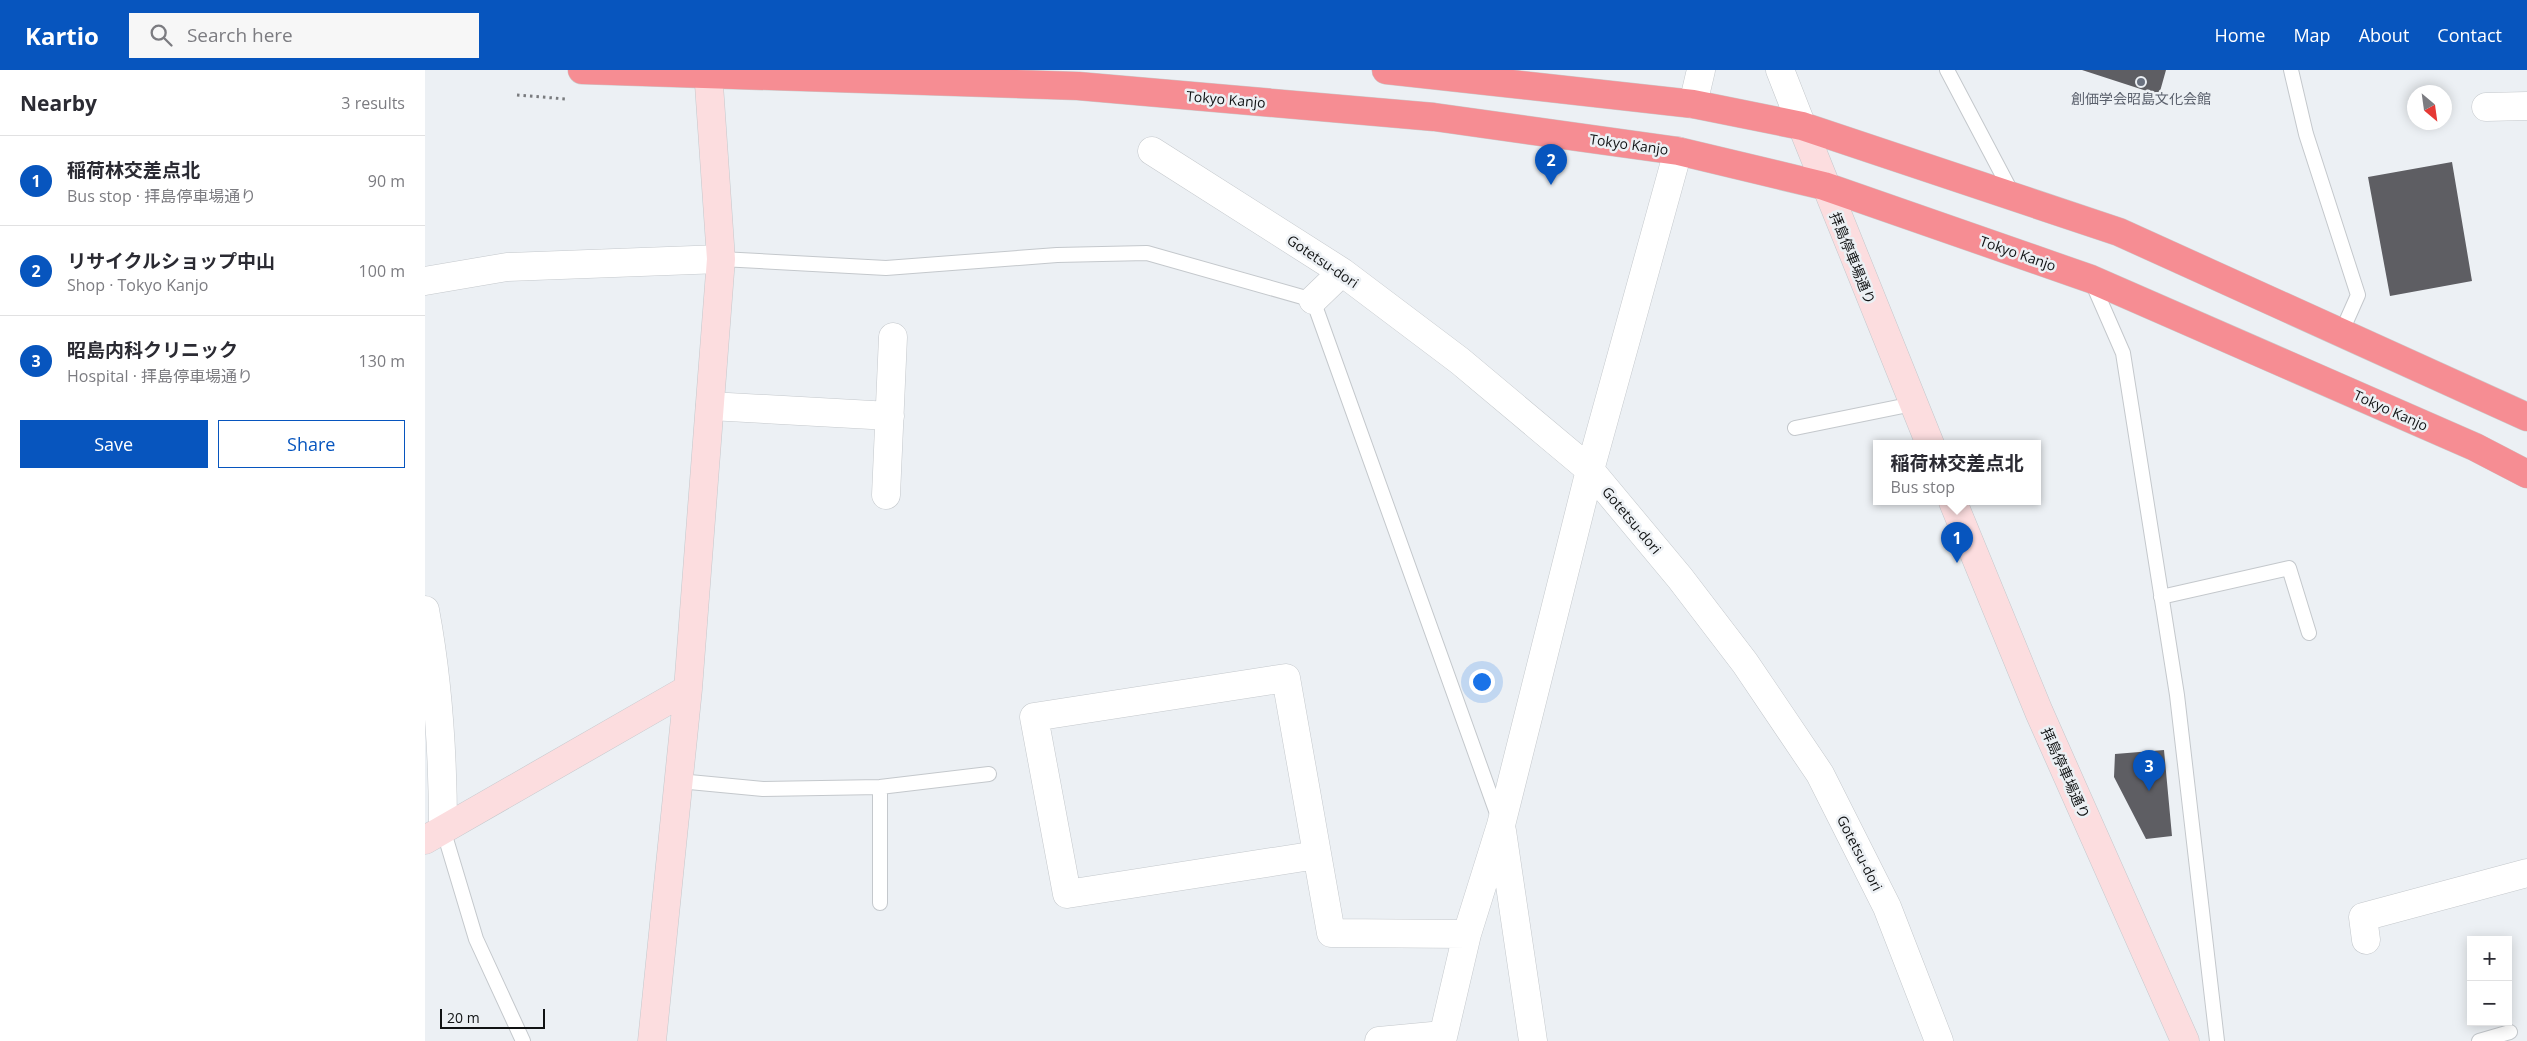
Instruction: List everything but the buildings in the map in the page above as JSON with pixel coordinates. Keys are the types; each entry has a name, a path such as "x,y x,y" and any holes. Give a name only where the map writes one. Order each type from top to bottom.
{"highway":[{"name":"Tokyo Kanjo","path":"582,70 708,72 1078,86 1434,117 1678,151 1824,186 2091,278 2466,442 2527,474"},
{"path":"1386,70 1693,104 1801,126 2119,232 2342,331 2527,417"}],"street":[{"path":"1693,104 1701,70"},
{"name":"拝島停車場通り","path":"1780,70 1824,186 1927,440"},
{"path":"657,1040 688,689 721,260 708,72"},
{"path":"2486,107 2527,106"},
{"name":"Gotetsu-dori","path":"1151,151 1341,272 1460,360 1590,470 1680,578 1733,647 1821,774 1887,907 1939,1041"},
{"path":"1379,1041 1443,1038 1467,934 1501,825 1590,470 1678,151"},
{"path":"425,281 507,267 721,260"},
{"path":"1313,300 1341,272"},
{"path":"886,494 893,337"},
{"path":"709,406 890,416"},
{"name":"拝島停車場通り","path":"1954,505 2039,712 2185,1041"},
{"path":"425,610 429,659 442,741 434,834"},
{"path":"1317,855 1067,894 1034,717 1286,678 1331,933 1467,934"},
{"path":"434,834 688,689"},
{"path":"1501,825 1533,1041"},
{"path":"2366,940 2363,917 2527,873"}],"lane":[{"path":"1947,70 2014,198"},
{"path":"2291,70 2306,134 2358,295 2342,331"},
{"path":"721,260 886,268 1057,255 1147,253 1313,300 1501,825"},
{"path":"2091,278 2123,353 2177,695 2217,1041"},
{"path":"1795,428 1913,404"},
{"path":"2161,597 2289,568 2309,633"},
{"path":"679,781 763,790 880,787 989,774"},
{"path":"880,787 880,902"},
{"path":"434,834 476,939 523,1041"},
{"path":"2479,1041 2510,1032"}],"place":[{"name":"創価学会昭島文化会館","path":"2141,82"},
{"name":"リサイクルショップ中山","path":"1551,185"},
{"name":"稲荷林交差点北","path":"1957,563"},
{"name":"昭島内科クリニック","path":"2149,791"}]}
